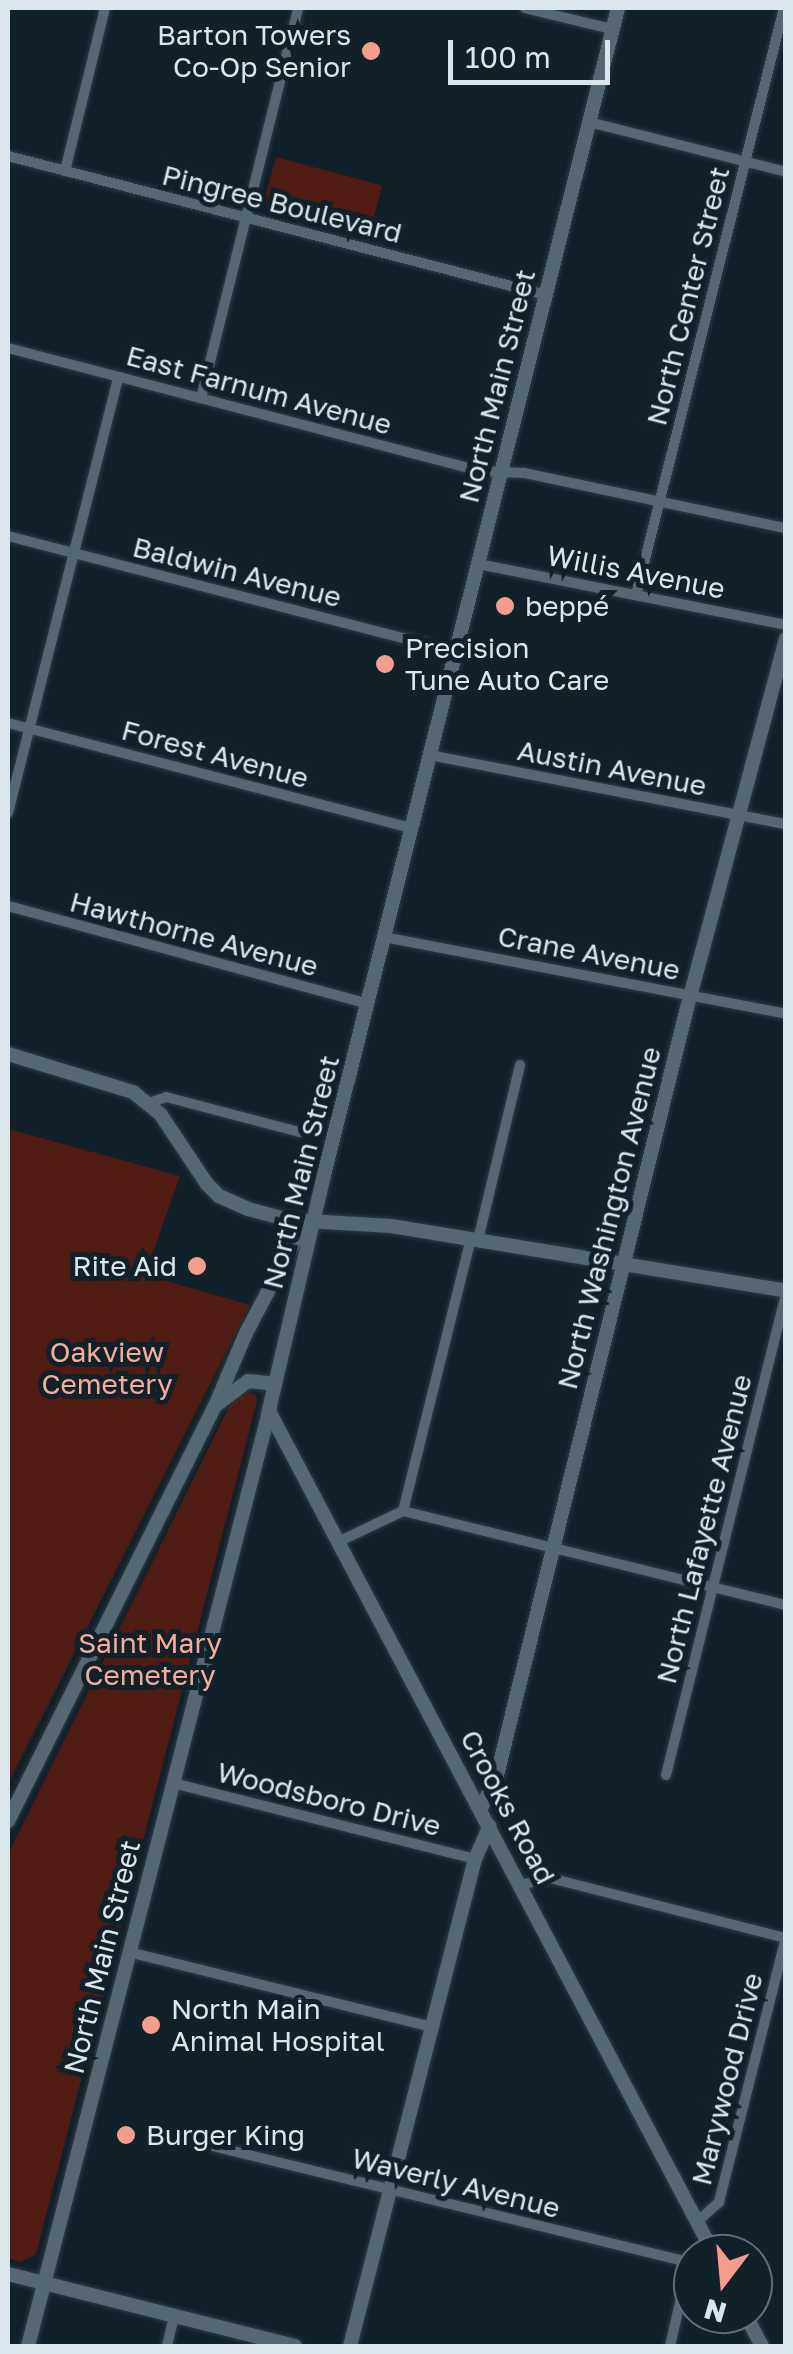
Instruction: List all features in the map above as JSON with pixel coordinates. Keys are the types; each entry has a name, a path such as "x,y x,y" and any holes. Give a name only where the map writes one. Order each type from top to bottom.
{"main road":[{"name":"North Main Street","path":"275,1384 618,8"},
{"name":"North Washington Avenue","path":"481,1808 494,1788 690,996 786,638"},
{"path":"8,1054 106,1081 149,1103 186,1150 199,1176 219,1196 268,1215 418,1230 786,1293"},
{"path":"8,1821 215,1406 246,1333 295,1240 313,1221"},
{"path":"215,1406 241,1383 255,1380 275,1384 268,1414"},
{"name":"North Main Street","path":"28,2346 268,1414"},
{"name":"Crooks Road","path":"268,1414 340,1540 703,2234"},
{"path":"350,2346 475,1859 490,1826"},
{"path":"8,2274 295,2346"}],"street":[{"path":"65,171 105,8"},
{"path":"201,398 298,8"},
{"path":"525,8 612,29"},
{"name":"North Center Street","path":"636,595 784,8"},
{"path":"588,122 786,172"},
{"name":"Pingree Boulevard","path":"8,156 546,294"},
{"name":"East Farnum Avenue","path":"8,348 479,471 501,471 786,528"},
{"path":"8,814 118,377"},
{"name":"Baldwin Avenue","path":"8,536 455,652"},
{"name":"Willis Avenue","path":"478,564 786,625"},
{"name":"Forest Avenue","path":"8,723 412,828"},
{"name":"Austin Avenue","path":"430,755 786,824"},
{"name":"Hawthorne Avenue","path":"8,906 369,1004"},
{"name":"Crane Avenue","path":"384,937 786,1014"},
{"path":"403,1511 520,1065"},
{"path":"149,1103 166,1097 299,1132"},
{"name":"North Lafayette Avenue","path":"666,1775 786,1293"},
{"path":"340,1540 403,1511 786,1605"},
{"name":"Woodsboro Drive","path":"173,1783 475,1859"},
{"path":"520,1885 550,1878 785,1938"},
{"name":"Marywood Drive","path":"697,2222 719,2202 785,1938"},
{"path":"130,1952 432,2027"},
{"name":"Waverly Avenue","path":"208,2145 673,2259"},
{"path":"166,2346 174,2316"}],"green space":[{"path":"276,157 382,185 370,233 263,204"},
{"name":"Oakview Cemetery","path":"8,1129 180,1176 145,1275 250,1305 8,1784"},
{"name":"Saint Mary Cemetery","path":"242,1390 256,1395 257,1401 36,2254 21,2262 8,2258 8,1854 228,1409"}],"place":[{"name":"Barton Towers Co-Op Senior","path":"371,51"},
{"name":"beppé","path":"505,606"},
{"name":"Precision Tune Auto Care","path":"385,664"},
{"name":"Rite Aid","path":"197,1266"},
{"name":"North Main Animal Hospital","path":"151,2025"},
{"name":"Burger King","path":"126,2135"}]}
